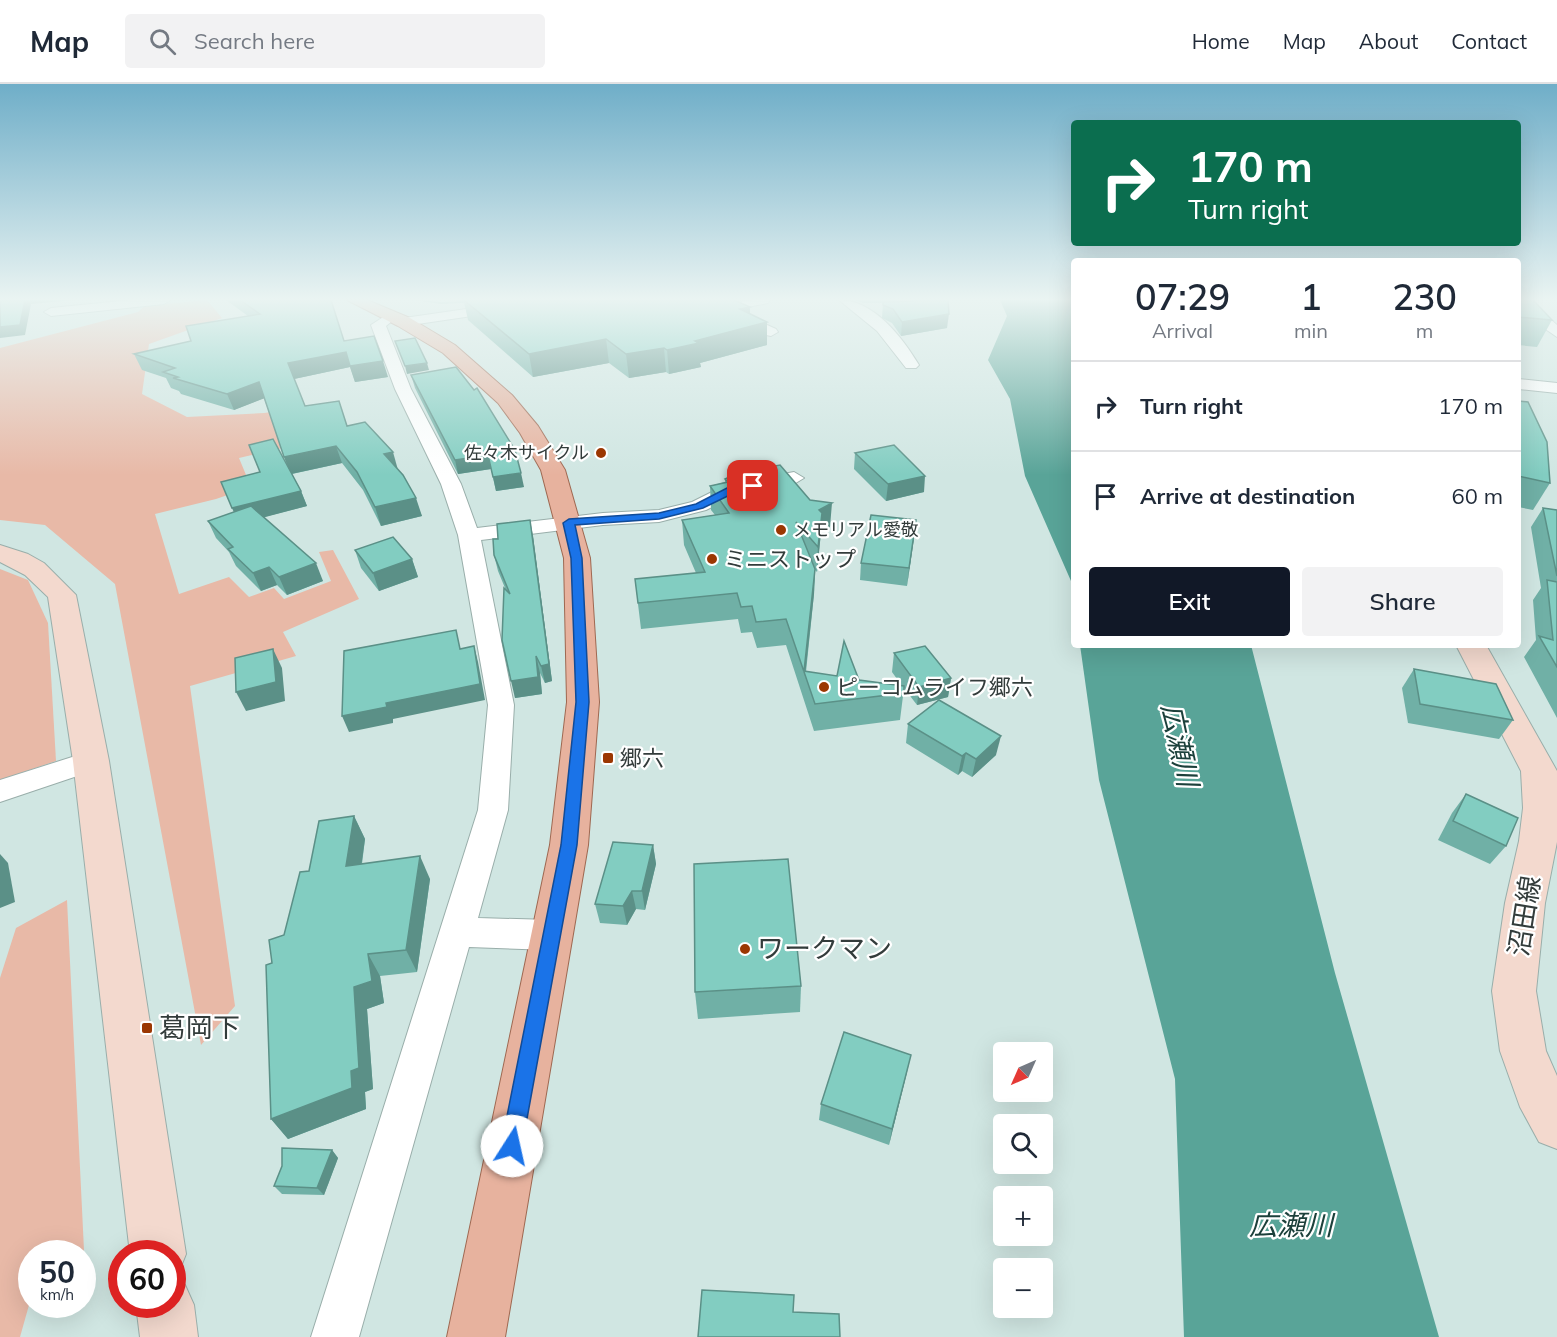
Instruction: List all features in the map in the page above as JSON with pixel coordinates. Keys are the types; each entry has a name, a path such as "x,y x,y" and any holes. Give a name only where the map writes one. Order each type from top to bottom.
{"main road":[{"path":"460,358 505,399 530,431 553,470 577,558 582,702 569,845 476,1337"}],"street":[{"path":"335,1337 459,932 493,810 501,705 469,535 451,484 403,389 391,358"},
{"path":"907,358 911,365"},
{"path":"1521,384 1557,388"},
{"path":"469,535 569,523 659,516 699,506 733,489 794,478"},
{"path":"0,554 16,557 46,576 62,596 91,761 156,1240"},
{"name":"沼田線","path":"1473,648 1539,771 1547,845 1525,903 1514,991 1524,1051 1545,1107 1557,1124"},
{"path":"0,791 91,761"},
{"path":"459,932 551,935"},
{"path":"167,1318 169,1337"}],"shaded area":[{"path":"0,358 147,358 142,394 187,417 264,413 302,408 309,442 239,458 251,487 216,499 155,514 179,594 229,577 249,597 274,588 284,599 331,581 319,552 333,550 359,599 283,632 296,656 190,686 235,1006 201,1045 115,584 45,525 0,520"},
{"path":"0,569 28,580 48,623 56,761 0,780"},
{"path":"67,900 84,1240 18,1240 18,1318 25,1318 20,1337 0,1337 0,978 16,928"}],"water":[{"path":"1071,358 1071,581 1025,476 1010,399 988,360"},
{"name":"広瀬川","path":"1080,648 1252,648 1335,973 1439,1337 1184,1337 1175,1079 1099,780"}],"building":[{"path":"147,358 312,358 288,363 305,406 339,401 347,426 365,422 393,452 384,454 403,475 416,498 375,507 357,472 336,446 284,457 259,382 227,394 173,378 178,377 163,372 175,368"},
{"path":"348,358 382,358 383,361 350,366"},
{"path":"402,358 425,358 427,363 405,366"},
{"path":"456,367 474,390 477,388 515,450 521,473 493,477 488,455 455,460 411,375"},
{"path":"1521,401 1528,402 1547,442 1550,483 1521,477"},
{"path":"273,439 301,491 232,508 221,482 260,472 249,445"},
{"path":"894,445 925,476 888,484 855,453"},
{"path":"780,465 810,500 832,503 819,510 822,513 818,547 796,522 815,569 804,671 837,676 844,641 859,680 904,686 904,693 815,704 786,619 756,622 752,606 741,607 737,593 638,603 635,579 705,572 682,520 729,513 710,486 728,482 725,479 738,473"},
{"path":"251,506 316,563 279,577 269,567 253,573 228,549 233,547 208,521"},
{"path":"1543,508 1557,510 1557,576"},
{"path":"871,515 916,520 909,568 861,563"},
{"path":"530,520 549,664 541,666 536,656 538,677 511,681 502,640 504,588 510,594 494,555 493,539 498,539 497,524"},
{"path":"393,537 412,559 373,573 355,550"},
{"path":"1547,580 1557,582 1557,667 1539,636 1553,640"},
{"path":"456,630 460,649 474,646 480,684 386,703 387,707 342,716 344,651"},
{"path":"925,646 951,678 919,687 894,653"},
{"path":"273,649 276,682 236,692 235,658"},
{"path":"1414,669 1496,684 1513,720 1420,704"},
{"path":"939,700 1001,736 976,759 966,753 962,756 908,724"},
{"path":"1466,794 1518,818 1506,846 1453,821"},
{"path":"354,816 346,866 420,856 406,950 368,954 372,981 354,987 359,1068 351,1071 352,1088 271,1119 266,965 272,963 269,940 284,935 300,872 309,871 319,821"},
{"path":"613,842 653,845 642,891 632,891 623,906 595,904"},
{"path":"788,859 801,986 695,992 694,864"},
{"path":"844,1032 911,1055 892,1129 821,1104"},
{"path":"282,1148 332,1150 317,1188 274,1186 282,1166"},
{"path":"702,1290 794,1295 793,1312 839,1314 840,1337 698,1337"}],"place":[{"name":"佐々木サイクル","path":"601,453"},
{"name":"メモリアル愛敬","path":"781,530"},
{"name":"ミニストップ","path":"712,559"},
{"name":"ピーコムライフ郷六","path":"824,687"},
{"name":"郷六","path":"608,758"},
{"name":"ワークマン","path":"745,949"},
{"name":"葛岡下","path":"147,1028"}],"route":[{"path":"512,1146 532,1030 569,845 582,702 577,558 569,523 659,516 699,506 733,489 753,486"}]}
